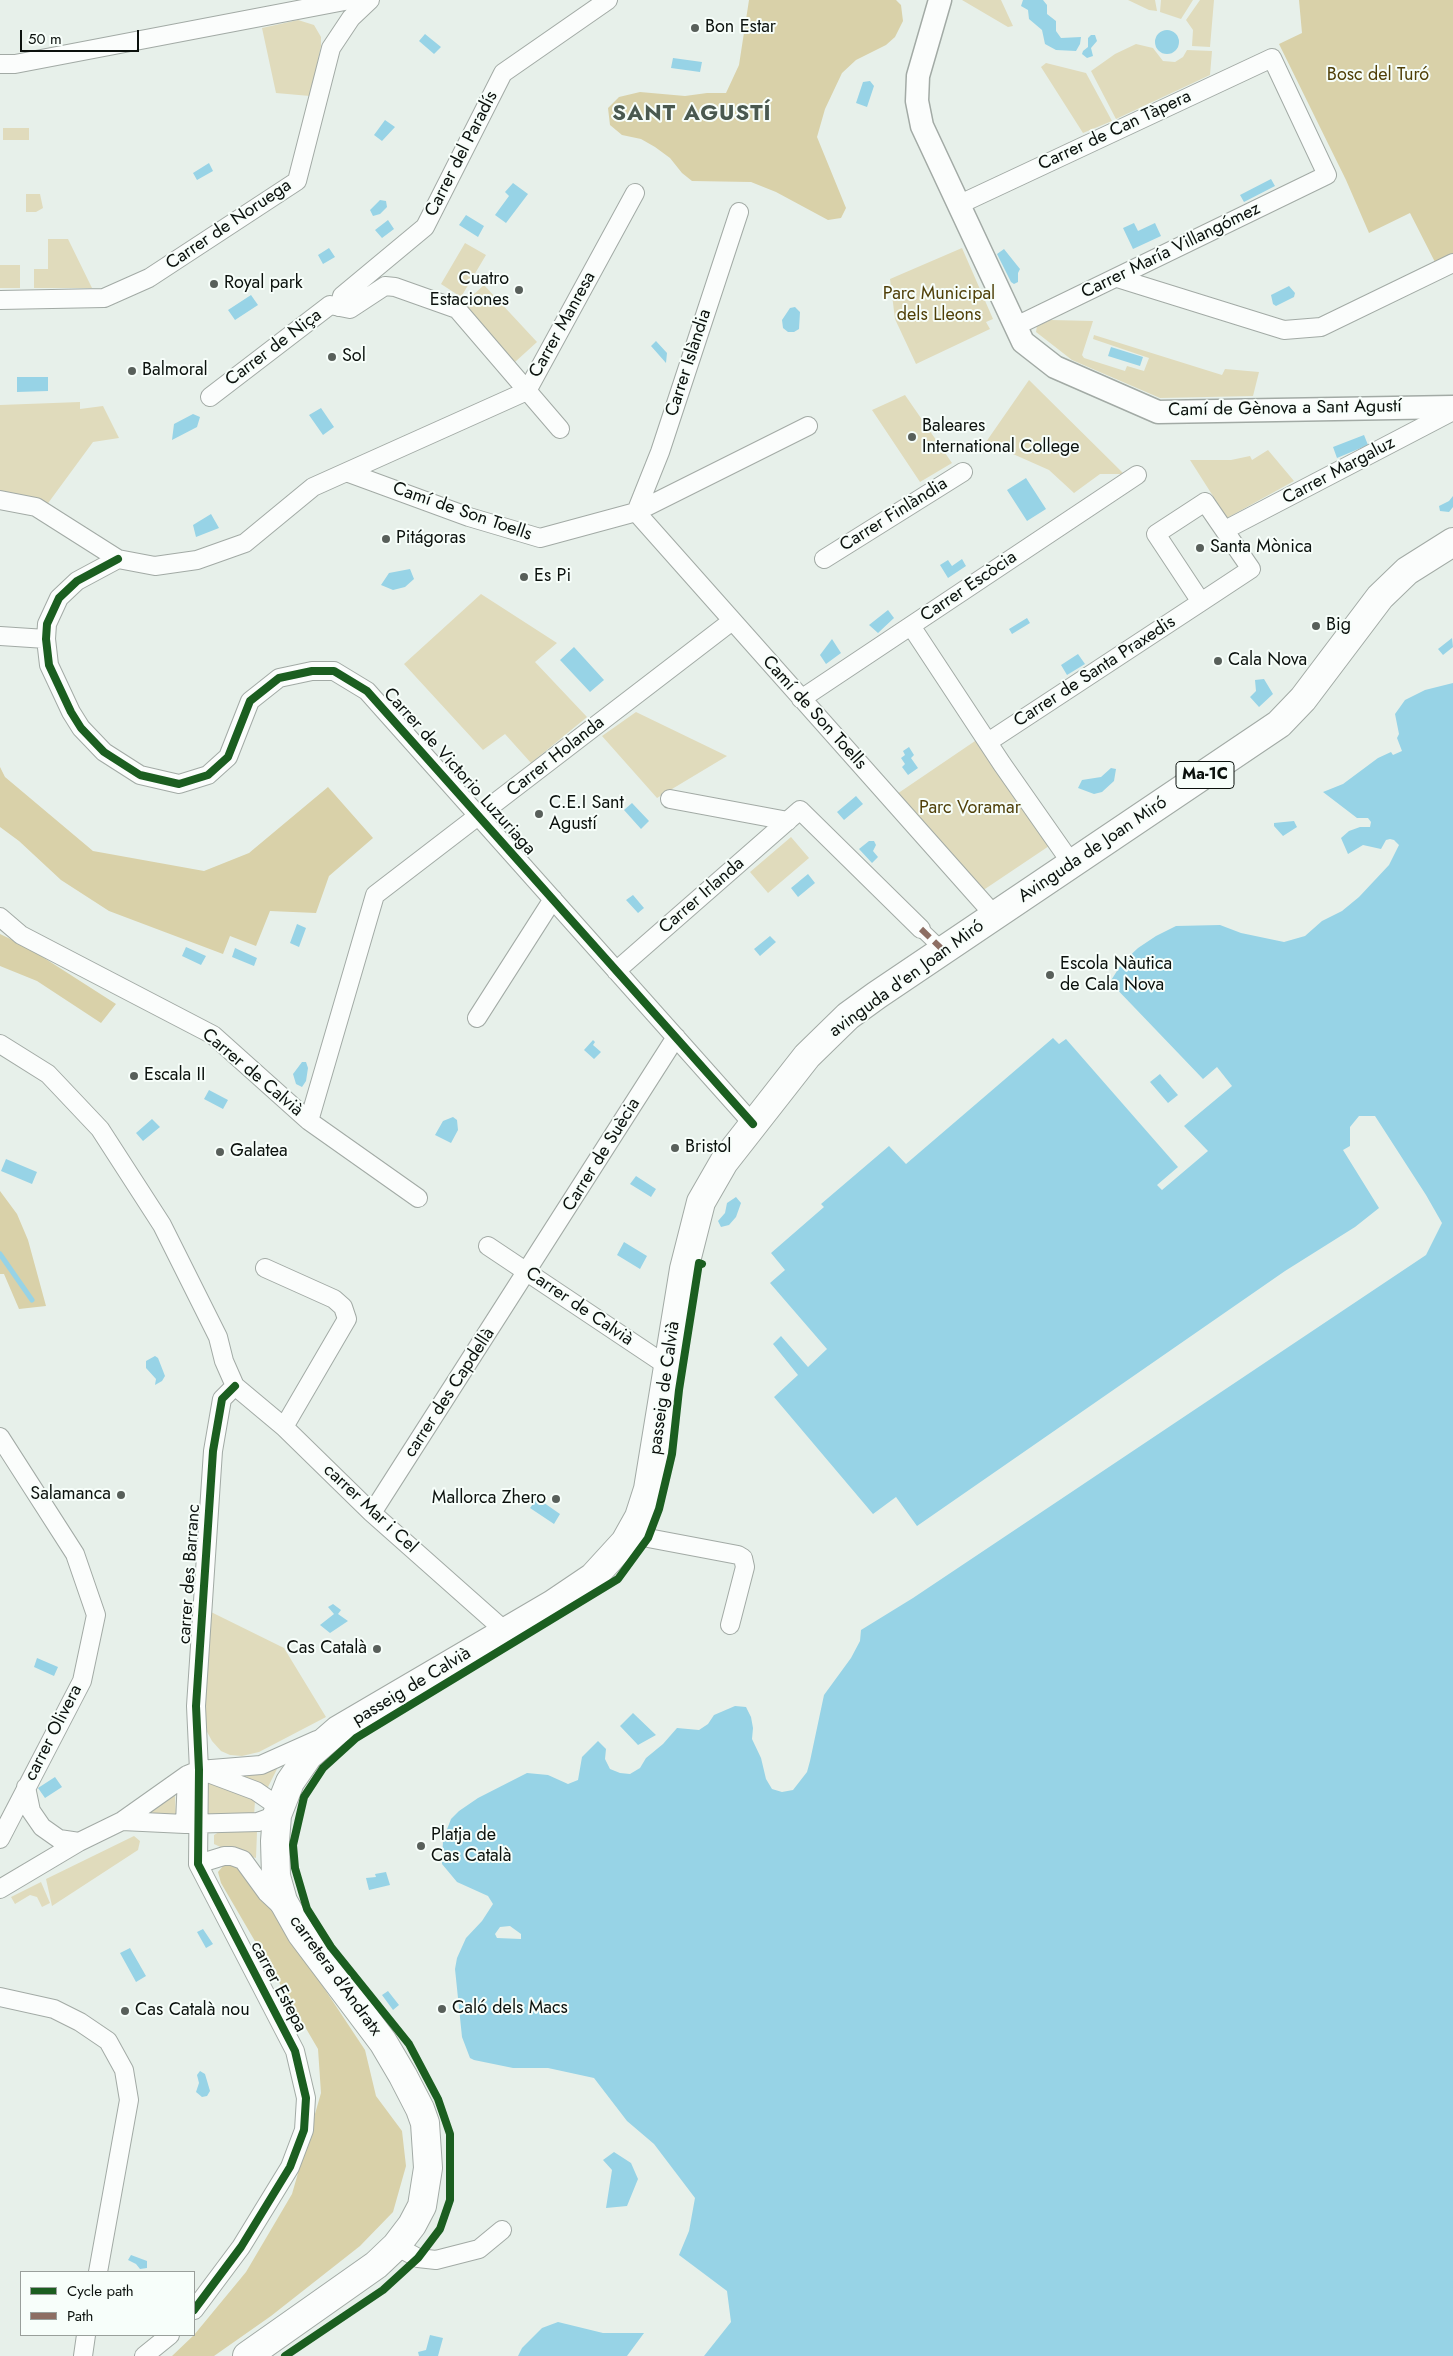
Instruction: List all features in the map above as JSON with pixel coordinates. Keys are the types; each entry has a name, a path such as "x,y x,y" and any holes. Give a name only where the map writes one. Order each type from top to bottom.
{"main road":[{"name":"Avinguda de Joan Miró","path":"995,916 1279,724 1303,700 1360,621 1385,592 1407,571 1453,542"},
{"name":"avinguda d'en Joan Miró","path":"668,1378 684,1269 701,1202 724,1162 807,1056 828,1034 848,1016 995,916"},
{"name":"carretera d'Andratx","path":"261,2352 376,2265 396,2246 422,2206 428,2168 427,2138 420,2109 383,2042 301,1933 288,1912 279,1888 274,1861 278,1811 290,1782 308,1756 338,1730 553,1604 593,1577 625,1542 633,1529 648,1489 668,1378"}],"street":[{"path":"0,64 15,64 350,0"},
{"name":"Carrer de Noruega","path":"0,300 104,298 149,278 297,181 331,48 350,18 370,0"},
{"name":"Carrer del Paradís","path":"339,307 342,296 425,227 503,73 608,0"},
{"name":"Camí de Gènova a Sant Agustí","path":"940,0 918,76 917,101 922,126 1023,342 1055,367 1158,412 1453,407"},
{"name":"Carrer de Can Tàpera","path":"958,205 1272,58"},
{"name":"Carrer María Villangómez","path":"1016,326 1327,175 1272,58"},
{"name":"Carrer Manresa","path":"349,473 527,391 635,193"},
{"name":"Carrer Islàndia","path":"636,512 660,452 739,212"},
{"path":"1117,278 1284,330 1322,327 1453,263"},
{"path":"339,307 350,309 385,286 395,287 457,309 560,429"},
{"name":"Carrer de Niça","path":"210,397 330,305 339,307"},
{"name":"Carrer Margaluz","path":"1225,530 1453,411"},
{"path":"636,512 808,426"},
{"name":"Carrer Finlàndia","path":"824,559 963,472"},
{"path":"0,500 36,507 118,559 155,566 197,560 245,543 313,487 349,473"},
{"name":"Camí de Son Toells","path":"349,473 469,517 540,538 636,512 995,916"},
{"name":"Carrer Escòcia","path":"801,699 1137,475"},
{"path":"1201,602 1156,534 1206,502 1225,530"},
{"name":"Carrer de Santa Praxedis","path":"988,742 1251,569 1225,530"},
{"name":"Carrer de Victorio Luzuriaga","path":"118,559 77,581 59,598 47,624 46,639 49,665 70,712 81,728 104,752 140,775 179,784 208,775 228,758 250,701 280,678 312,672 334,671 367,691 753,1124"},
{"name":"Carrer Holanda","path":"309,1121 375,895 732,621"},
{"path":"910,626 1072,864"},
{"path":"0,636 46,639"},
{"path":"670,799 788,820 800,810 944,951"},
{"name":"Carrer Irlanda","path":"616,971 788,820"},
{"path":"476,1018 553,899"},
{"name":"Carrer de Calvià","path":"0,917 21,935 213,1035 309,1121 418,1198"},
{"name":"Carrer de Suècia","path":"528,1273 676,1037"},
{"path":"0,1044 48,1074 100,1129 162,1225 218,1337 224,1361 235,1386"},
{"name":"Carrer de Calvià","path":"488,1246 528,1273 668,1378"},
{"path":"265,1268 334,1299 343,1307 347,1319 284,1427"},
{"name":"carrer des Capdellà","path":"372,1513 528,1273"},
{"name":"carrer Mar i Cel","path":"235,1386 284,1427 372,1513 504,1632"},
{"name":"carrer des Barranc","path":"198,1864 192,1824 193,1773 213,1451 222,1399 235,1386"},
{"name":"carrer Olivera","path":"0,1437 75,1554 96,1615 82,1681 0,1839"},
{"path":"633,1529 648,1538 741,1556 745,1567 730,1625"},
{"path":"0,1889 79,1842 122,1821 193,1773 261,1765 338,1730"},
{"path":"122,1821 192,1824 258,1822 278,1811 256,1791 193,1773"},
{"path":"26,1787 31,1811 42,1827 60,1839 79,1842"},
{"path":"198,1864 224,1856 232,1856 243,1860 267,1893 288,1912"},
{"name":"carrer Estepa","path":"195,2309 241,2248 290,2167 304,2130 306,2098 295,2052 198,1864"},
{"path":"0,1997 54,2009 80,2022 108,2041 124,2070 129,2100 98,2271"},
{"path":"396,2246 418,2258 436,2260 479,2249 502,2230"},
{"path":"83,2356 86,2336"},
{"path":"144,2356 169,2336"}],"green space":[{"path":"749,0 896,0 901,5 903,21 895,37 886,45 856,60 842,73 825,109 817,137 846,208 841,218 828,220 776,192 751,182 692,181 682,173 670,158 655,147 641,139 622,135 610,125 608,108 619,97 640,92 685,96 726,93 739,65"},
{"path":"962,0 1001,0 1013,26 1008,27"},
{"path":"1128,0 1155,0 1157,11 1149,10"},
{"path":"1161,0 1193,0 1181,19 1160,12"},
{"path":"1200,0 1214,0 1210,47 1192,46 1193,30 1186,20"},
{"name":"Bosc del Turó","path":"1299,0 1453,0 1453,255 1436,264 1410,213 1369,233 1346,180 1279,44 1302,33"},
{"path":"298,20 314,25 321,37 321,46 310,96 276,93 262,28"},
{"path":"1136,44 1153,48 1163,61 1175,62 1183,57 1187,50 1212,51 1210,75 1116,119 1091,71 1115,54"},
{"path":"1046,63 1086,73 1112,121 1083,133 1041,67"},
{"path":"3,128 29,128 29,140 3,140"},
{"path":"26,194 40,194 43,208 36,212 26,212"},
{"path":"48,239 68,239 92,288 34,288 34,269 48,269"},
{"path":"465,243 486,255 461,297 441,284"},
{"name":"Parc Municipal dels Lleons","path":"962,248 993,319 986,322 990,329 916,364 895,319 890,279"},
{"path":"0,265 20,265 20,288 0,288"},
{"path":"484,285 537,342 515,362 462,305"},
{"path":"1051,320 1093,321 1082,355 1084,358 1125,371 1127,366 1144,371 1149,358 1093,339 1094,335 1222,375 1225,369 1259,372 1253,396 1160,398 1072,360 1036,332 1037,326"},
{"path":"1029,380 1124,474 1100,474 1074,493 1049,470 986,442"},
{"name":"Baleares International College","path":"905,395 952,463 920,482 872,410"},
{"path":"80,402 80,409 103,406 119,438 93,442 46,506 14,494 0,492 0,405"},
{"path":"1268,450 1294,481 1227,518 1190,460 1231,460 1250,456 1252,460"},
{"path":"481,594 557,643 535,662 587,717 531,763 505,734 483,750 404,664"},
{"path":"636,712 727,756 657,798 602,736"},
{"name":"Parc Voramar","path":"978,739 1052,844 982,891 894,796"},
{"path":"0,767 5,777 93,851 204,871 249,853 328,787 373,838 329,876 316,913 270,911 256,946 230,936 223,954 109,911 61,880 19,841 0,827"},
{"path":"791,837 809,858 768,893 750,872"},
{"path":"0,934 27,947 116,1004 101,1023 37,981 0,966"},
{"path":"0,1191 17,1214 28,1240 46,1306 19,1309 4,1274 0,1274"},
{"path":"211,1612 284,1648 326,1717 259,1752 242,1756 230,1755 221,1751 212,1741 206,1730 204,1695"},
{"path":"278,1767 266,1791 235,1775 269,1770"},
{"path":"210,1782 229,1785 255,1801 254,1816 213,1817 208,1815 205,1808 207,1784"},
{"path":"175,1795 176,1816 142,1816"},
{"path":"236,1830 257,1832 256,1858 229,1851 214,1844 214,1835 219,1832"},
{"path":"134,1836 140,1841 138,1850 52,1906 46,1879"},
{"path":"231,1864 240,1869 273,1911 365,2050 376,2096 402,2131 406,2166 393,2212 360,2246 271,2316 214,2356 172,2356 195,2336 246,2272 292,2194 321,2093 318,2049 221,1883 218,1872 223,1866"},
{"path":"41,1882 50,1903 42,1907 37,1897 30,1895 15,1904 11,1897"}],"water":[{"path":"1023,0 1043,0 1047,5 1047,14 1056,21 1056,31 1061,38 1081,37 1076,51 1056,50 1045,44 1042,30 1029,19 1028,10 1021,6"},
{"path":"1167,30 1176,33 1179,42 1176,51 1167,54 1158,51 1155,42 1158,33"},
{"path":"425,34 441,47 434,54 419,41"},
{"path":"1091,35 1095,35 1097,41 1091,48 1093,56 1087,58 1082,54 1088,47 1088,38"},
{"path":"673,58 702,62 700,72 671,68"},
{"path":"870,81 874,86 867,107 856,103 863,82"},
{"path":"385,120 395,127 382,141 374,135"},
{"path":"209,163 213,171 197,180 193,173"},
{"path":"1271,179 1275,186 1244,202 1240,195"},
{"path":"513,183 528,194 506,223 495,215 509,196 505,192"},
{"path":"380,200 386,201 387,207 380,214 373,216 370,210"},
{"path":"466,215 484,226 478,237 459,225"},
{"path":"388,220 394,229 382,238 375,230"},
{"path":"1134,223 1138,231 1155,223 1161,236 1133,249 1123,228"},
{"path":"329,248 335,257 323,264 318,255"},
{"path":"1004,249 1020,269 1018,282 1014,284 1011,282 997,254"},
{"path":"1289,286 1295,293 1294,297 1276,306 1273,304 1271,295"},
{"path":"251,295 258,305 235,320 228,310"},
{"path":"795,307 800,312 799,329 794,332 788,332 783,328 782,320 790,308"},
{"path":"656,341 667,353 666,363 651,346"},
{"path":"1111,347 1143,357 1140,366 1108,356"},
{"path":"17,377 48,377 48,391 17,392"},
{"path":"321,408 334,427 323,435 309,415"},
{"path":"193,414 200,417 197,427 172,440 174,424"},
{"path":"1364,435 1368,445 1337,458 1333,447"},
{"path":"1026,478 1046,509 1027,521 1007,490"},
{"path":"1453,496 1453,507 1449,512 1440,511 1439,506 1449,501"},
{"path":"211,514 219,528 196,537 193,525"},
{"path":"962,559 966,566 948,578 940,565 948,560 952,566"},
{"path":"410,569 414,579 405,587 393,590 381,585 389,573"},
{"path":"888,610 894,618 878,633 869,625"},
{"path":"1027,618 1030,623 1012,634 1009,629"},
{"path":"1452,638 1453,647 1443,655 1438,649"},
{"path":"832,639 841,653 826,664 820,655"},
{"path":"574,647 604,680 590,692 560,660"},
{"path":"1078,654 1085,664 1067,675 1061,665"},
{"path":"1264,679 1273,694 1259,707 1250,697 1256,691 1255,680"},
{"path":"1453,683 1453,2356 704,2356 731,2322 727,2291 679,2255 689,2231 695,2198 654,2144 627,2121 594,2078 548,2068 513,2068 470,2058 462,2037 455,1969 457,1958 466,1938 482,1921 493,1904 488,1896 457,1882 442,1864 443,1840 451,1819 478,1798 527,1773 548,1775 568,1784 578,1780 582,1757 598,1741 606,1749 605,1759 610,1769 630,1774 640,1768 646,1758 663,1744 677,1728 699,1730 708,1724 714,1715 735,1706 746,1707 751,1717 752,1739 761,1758 766,1779 772,1789 782,1792 793,1790 807,1772 824,1695 851,1658 860,1641 861,1630 913,1598 1426,1255 1442,1223 1375,1116 1359,1116 1350,1127 1350,1146 1343,1150 1379,1208 1355,1227 1285,1271 917,1526 896,1497 873,1514 774,1397 798,1375 773,1344 781,1336 808,1367 827,1349 770,1283 785,1270 771,1253 824,1207 821,1204 889,1146 906,1164 1053,1038 1059,1044 1066,1039 1178,1167 1157,1185 1162,1190 1208,1151 1184,1126 1232,1086 1217,1067 1203,1079 1110,982 1122,963 1138,948 1176,926 1220,925 1241,933 1284,942 1305,936 1322,921 1342,911 1359,897 1389,865 1399,845 1390,839 1386,840 1381,849 1363,845 1348,854 1341,838 1349,831 1360,827 1370,827 1371,822 1368,818 1357,818 1323,792 1343,784 1378,758 1391,752 1393,755 1402,751 1397,738 1399,734 1395,714 1405,700 1425,690","holes":["510,1926 521,1934 521,1939 497,1938 495,1934 500,1927"]},
{"path":"909,747 914,755 911,758 918,768 908,775 902,767 905,764 901,758 905,755 903,751"},
{"path":"1111,768 1116,769 1114,781 1102,792 1094,794 1078,788 1082,780 1101,777"},
{"path":"856,796 863,804 844,820 837,812"},
{"path":"632,803 649,821 641,829 624,810"},
{"path":"1294,821 1297,827 1283,836 1274,826 1274,823"},
{"path":"869,841 874,841 876,845 873,851 878,857 872,863 859,849"},
{"path":"808,874 815,883 798,897 791,888"},
{"path":"633,895 644,908 638,913 626,900"},
{"path":"297,924 306,928 299,947 290,943"},
{"path":"770,936 776,942 760,956 754,949"},
{"path":"186,947 206,956 201,965 182,956"},
{"path":"235,948 257,958 254,966 232,957"},
{"path":"593,1040 595,1042 593,1045 601,1052 594,1059 584,1050"},
{"path":"302,1062 306,1062 308,1068 306,1081 302,1087 296,1084 293,1074"},
{"path":"1160,1074 1178,1095 1168,1103 1150,1082"},
{"path":"209,1090 228,1100 223,1109 204,1099"},
{"path":"453,1117 457,1120 458,1130 451,1143 435,1135 443,1121"},
{"path":"152,1119 160,1127 143,1141 136,1133"},
{"path":"6,1159 37,1172 32,1184 1,1171"},
{"path":"636,1176 656,1189 651,1197 630,1184"},
{"path":"736,1197 741,1203 736,1217 729,1225 721,1227 718,1221 725,1213 727,1203"},
{"path":"624,1242 647,1256 640,1269 617,1255"},
{"path":"155,1356 158,1358 165,1376 162,1381 155,1385 156,1379 146,1368 146,1361"},
{"path":"537,1498 560,1514 554,1524 530,1508"},
{"path":"333,1604 341,1610 338,1614 348,1621 330,1633 320,1625 334,1614 328,1607"},
{"path":"37,1658 58,1667 54,1676 34,1667"},
{"path":"633,1713 656,1735 638,1745 620,1726"},
{"path":"55,1777 62,1787 45,1798 38,1788"},
{"path":"386,1872 390,1885 369,1890 366,1878 376,1877 375,1874"},
{"path":"203,1929 213,1944 206,1948 197,1932"},
{"path":"130,1948 146,1976 136,1982 120,1953"},
{"path":"388,1991 399,2005 393,2010 382,1995"},
{"path":"200,2071 205,2074 210,2091 207,2096 202,2097 196,2092 199,2083 197,2075"},
{"path":"614,2152 631,2163 638,2179 627,2206 606,2208 612,2170 603,2160"},
{"path":"131,2255 147,2261 147,2268 140,2269 136,2264 128,2260"},
{"path":"558,2322 603,2333 644,2333 627,2356 518,2356 522,2348 542,2328"},
{"path":"430,2335 443,2338 438,2356 419,2356 418,2352 426,2350"}],"waterway":[{"path":"0,1254 32,1300"}],"marked path":[{"path":"921,929 944,951"}],"cycle path":[{"path":"118,559 77,581 59,598 47,624 46,639 49,665 71,712 81,728 104,752 140,775 179,784 208,775 228,757 250,701 279,678 312,671 334,671 367,691 753,1124"},
{"name":"passeig de Calvià","path":"285,2356 383,2290 418,2258 440,2229 450,2200 450,2134 438,2099 409,2044 331,1947 307,1909 295,1868 293,1845 304,1797 323,1768 356,1738 618,1579 648,1538 659,1509 672,1454 679,1390 699,1263 702,1264"},
{"path":"195,2309 241,2247 290,2167 304,2130 306,2098 295,2051 198,1864 199,1770 196,1706 213,1451 222,1399 235,1386"}],"place":[{"name":"Bon Estar","path":"695,28"},
{"name":"Royal park","path":"214,284"},
{"name":"Cuatro Estaciones","path":"519,290"},
{"name":"Sol","path":"332,357"},
{"name":"Balmoral","path":"132,371"},
{"name":"Baleares International College","path":"912,437"},
{"name":"Pitágoras","path":"386,539"},
{"name":"Santa Mònica","path":"1200,548"},
{"name":"Es Pi","path":"524,577"},
{"name":"Big","path":"1316,626"},
{"name":"Cala Nova","path":"1218,661"},
{"name":"C.E.I Sant Agustí","path":"539,814"},
{"name":"Escola Nàutica de Cala Nova","path":"1050,975"},
{"name":"Escala II","path":"134,1076"},
{"name":"Bristol","path":"675,1148"},
{"name":"Galatea","path":"220,1152"},
{"name":"Salamanca","path":"121,1495"},
{"name":"Mallorca Zhero","path":"556,1499"},
{"name":"Cas Català","path":"377,1649"},
{"name":"Platja de Cas Català","path":"421,1846"},
{"name":"Caló dels Macs","path":"442,2009"},
{"name":"Cas Català nou","path":"125,2011"}],"district":[{"name":"SANT AGUSTÍ","path":"692,115"}]}
